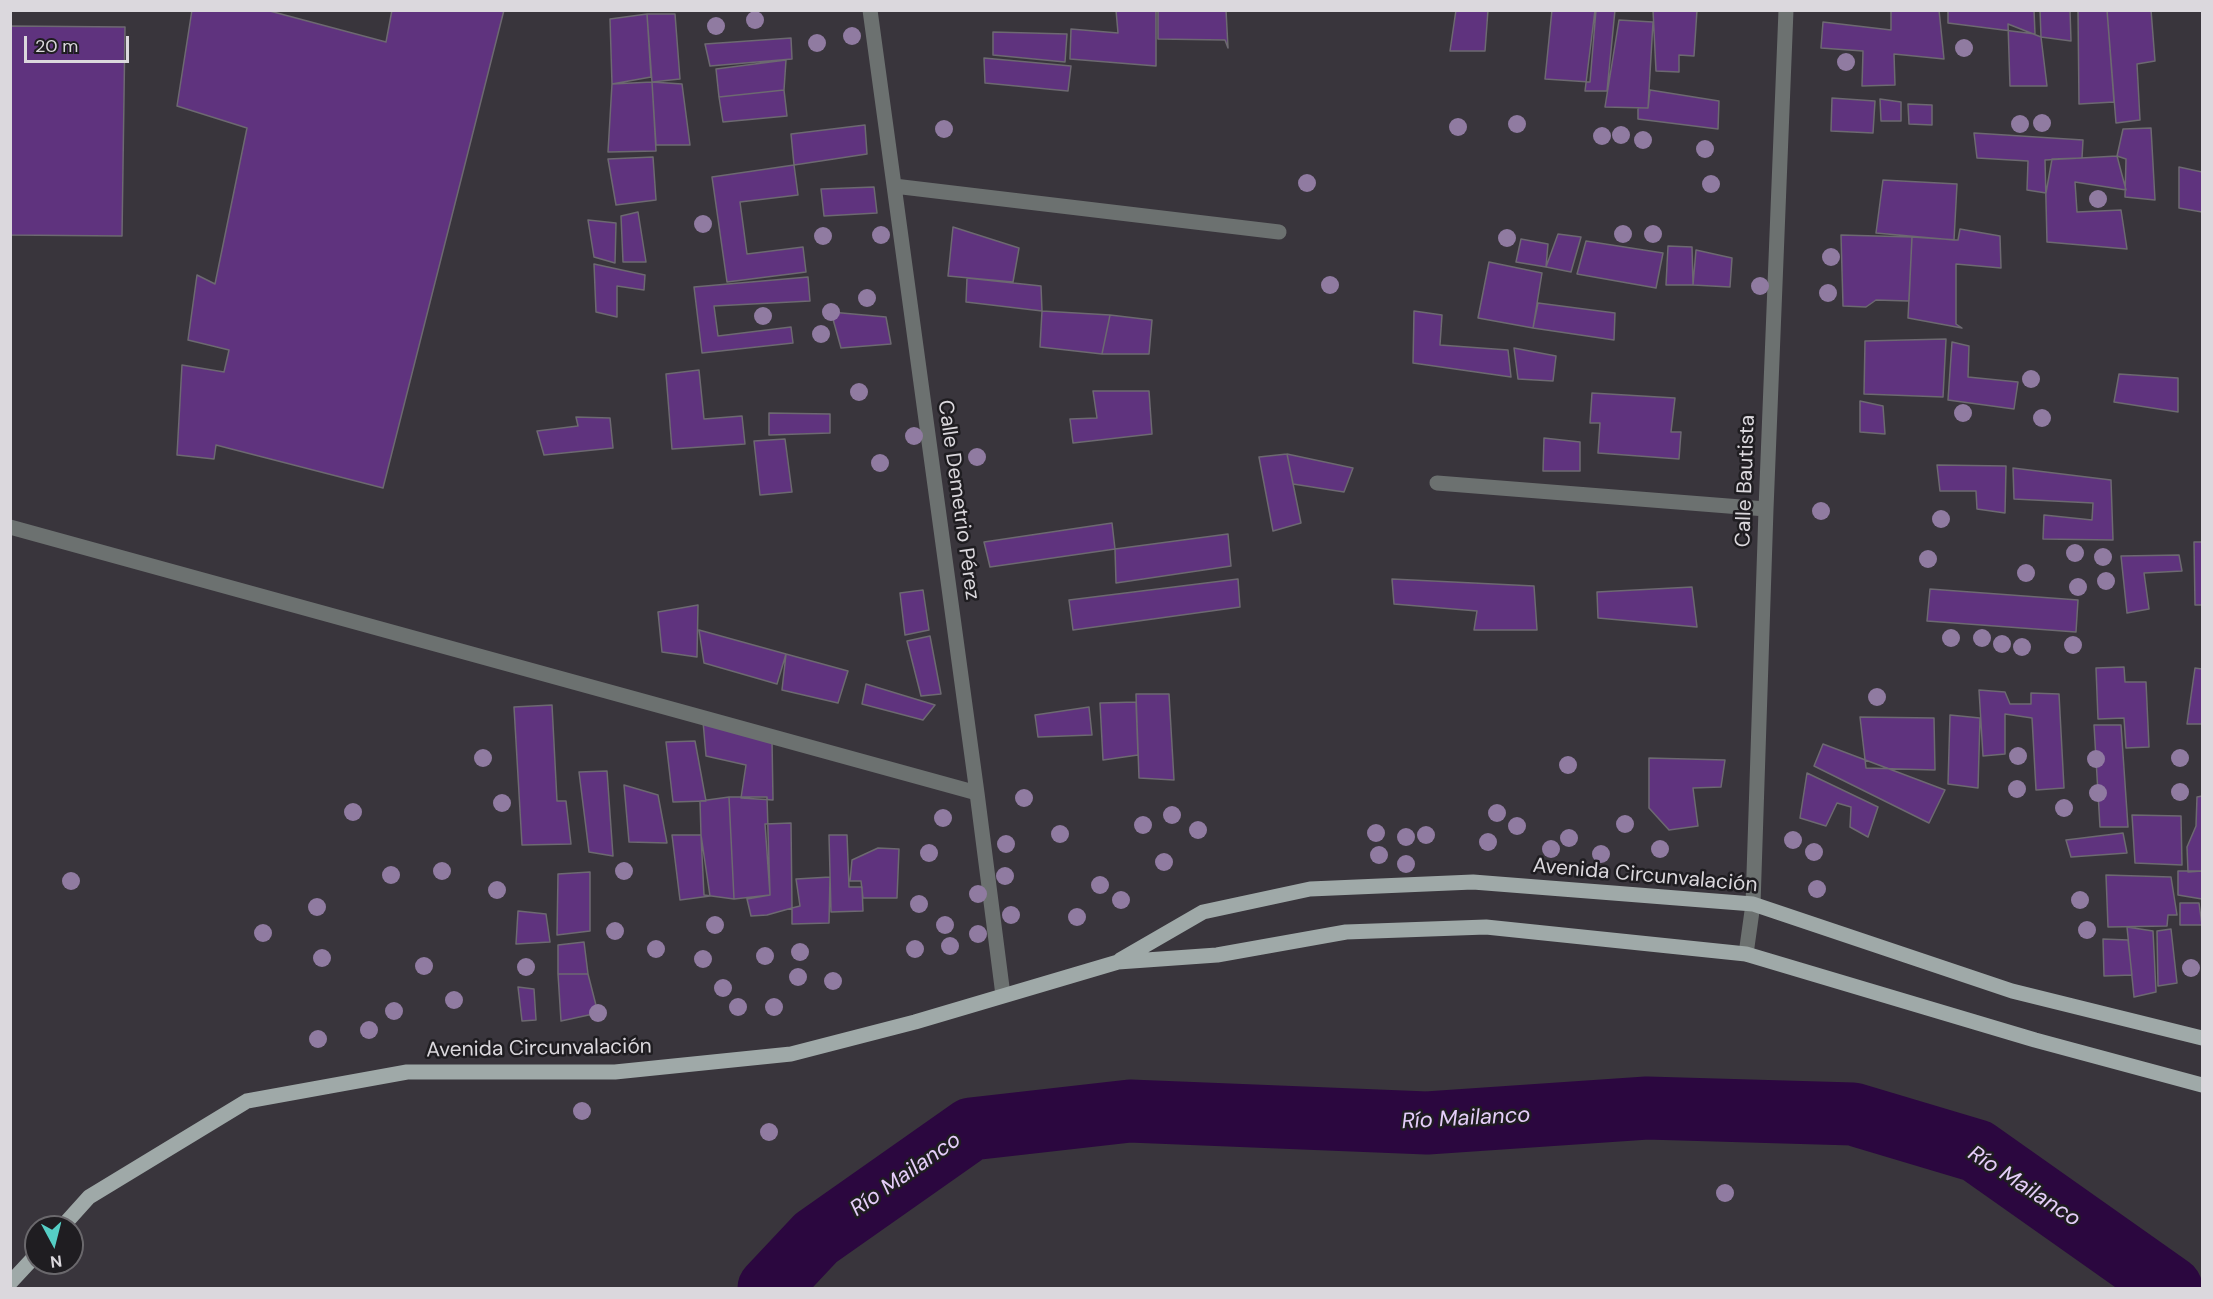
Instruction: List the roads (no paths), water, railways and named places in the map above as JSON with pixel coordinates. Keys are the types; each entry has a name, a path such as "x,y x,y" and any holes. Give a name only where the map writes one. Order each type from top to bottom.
{"main road":[{"name":"Avenida Circunvalación","path":"1118,962 1203,912 1310,889 1473,882 1753,904 2012,991 2202,1038"},
{"name":"Avenida Circunvalación","path":"73,1215 89,1197 247,1101 407,1072 615,1072 791,1054 915,1022 1118,962 1217,955 1346,932 1486,927 1746,954 2035,1040 2202,1085"},
{"path":"10,1283 24,1268"}],"street":[{"name":"Calle Demetrio Pérez","path":"870,10 1003,995"},
{"name":"Calle Bautista","path":"1746,954 1753,904 1786,10"},
{"path":"894,186 1279,232"},
{"path":"1437,483 1766,509"},
{"path":"10,527 977,793"}],"waterway":[{"name":"Río Mailanco","path":"769,1288 816,1238 971,1129 1130,1111 1427,1123 1647,1108 1853,1114 1977,1151 2171,1288"}]}
